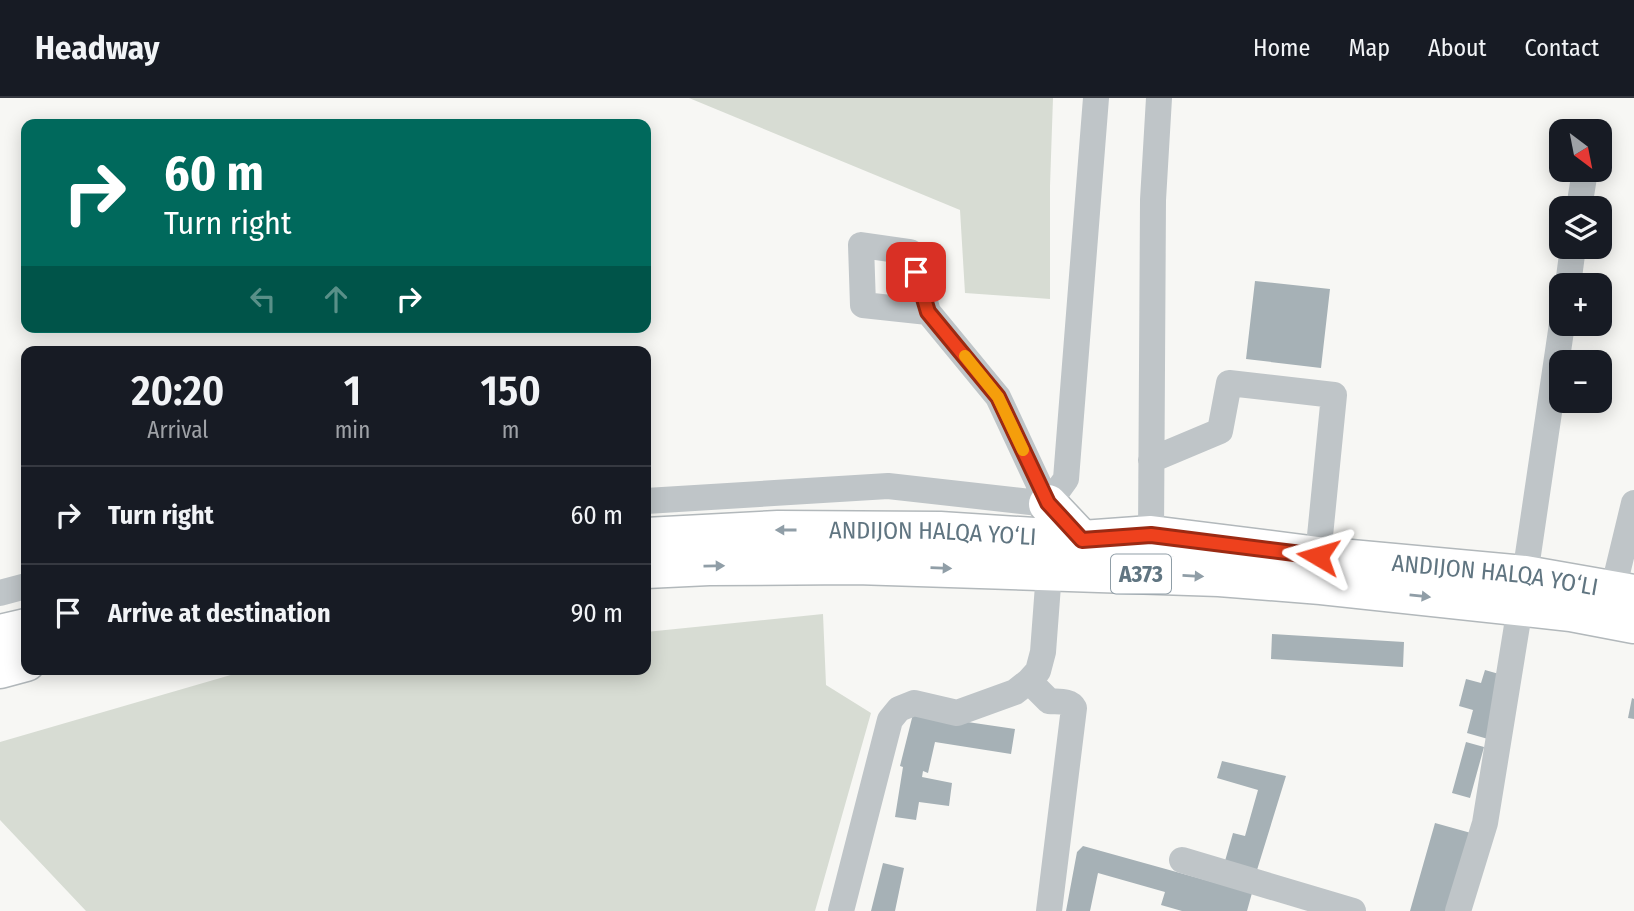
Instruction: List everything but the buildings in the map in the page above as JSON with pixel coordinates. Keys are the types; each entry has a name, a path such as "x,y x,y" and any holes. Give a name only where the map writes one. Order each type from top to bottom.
{"highway":[{"path":"1048,503 1082,540"},
{"name":"ANDIJON HALQA YO‘LI","path":"651,537 778,530 940,531 1082,540 1151,535 1318,556 1523,591 1571,612 1634,624"},
{"name":"ANDIJON HALQA YO‘LI","path":"651,569 856,565 1136,573 1321,585 1624,592"},
{"path":"0,634 21,629"},
{"path":"0,669 21,664"}],"street":[{"path":"1048,503 1066,479 1096,98"},
{"path":"1151,535 1153,200 1159,98"},
{"path":"928,312 998,397 1048,503"},
{"path":"1458,911 1485,823 1523,591 1560,336"},
{"path":"1151,460 1220,431 1229,383 1334,395 1318,556"},
{"path":"651,502 888,486 1048,503"},
{"path":"1624,592 1634,503"},
{"path":"841,911 890,720 899,709 914,704 957,713 1015,692 1029,681 1038,671 1043,652 1049,572"},
{"path":"0,593 21,587"},
{"path":"1029,681 1049,701 1068,702 1074,708 1049,911"},
{"path":"1182,860 1353,911"}],"shaded area":[{"path":"689,98 1053,98 1050,299 965,293 960,210"},
{"path":"823,614 826,685 871,713 815,911 86,911 0,820 0,742 231,675 651,675 651,631"}],"slow traffic":[{"path":"965,356 998,397 1023,450"}],"route":[{"path":"916,272 928,312 998,397 1048,503 1082,540 1151,535 1318,556"}]}
